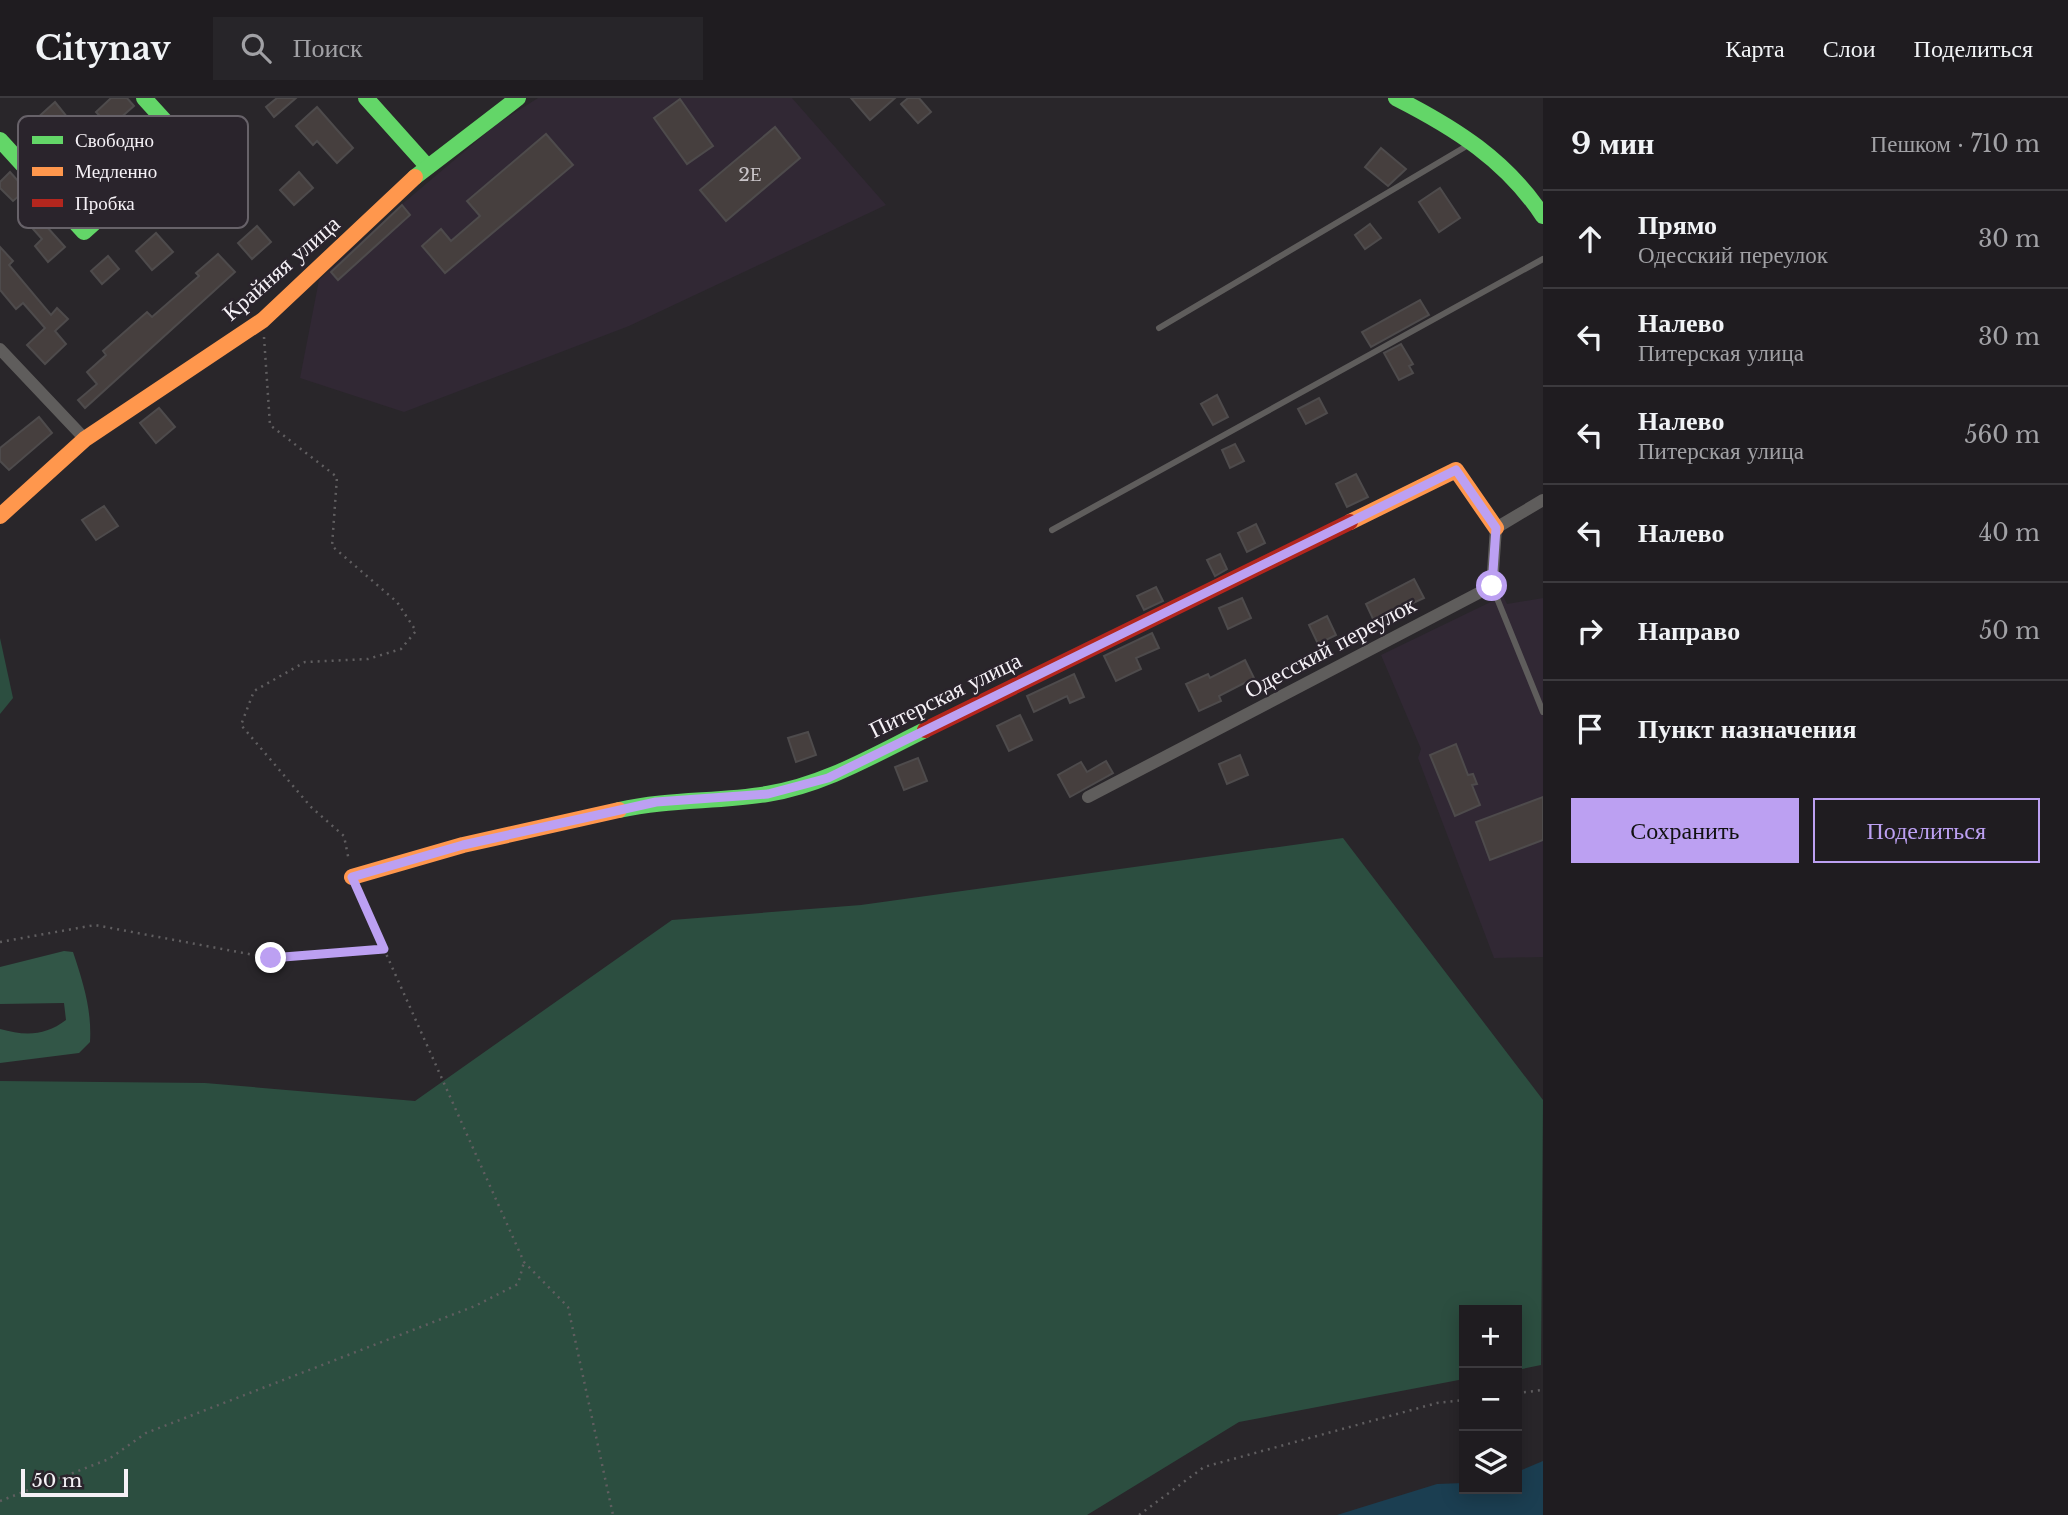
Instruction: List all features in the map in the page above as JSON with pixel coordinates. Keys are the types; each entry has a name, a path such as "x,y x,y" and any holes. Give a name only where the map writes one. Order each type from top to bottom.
{"street":[{"path":"144,98 160,116"},
{"path":"366,98 427,166"},
{"name":"Крайняя улица","path":"0,516 85,439 263,320 427,166 518,98"},
{"path":"1396,98 1475,141 1507,166 1541,207"},
{"path":"0,139 18,159"},
{"path":"0,349 85,439"},
{"name":"Питерская улица","path":"352,877 463,845 656,802 768,794 828,778 1456,470 1496,528"},
{"path":"1492,586 1496,528 1543,500"},
{"name":"Одесский переулок","path":"1087,797 1492,586"}],"lane":[{"path":"1159,328 1475,141"},
{"path":"1052,530 1543,259"},
{"path":"1492,586 1543,712"}],"path":[{"path":"263,320 270,425 337,477 332,546 397,602 416,631 401,649 368,659 305,662 254,691 241,725 269,761 344,836 352,877 524,1262 568,1307 613,1515"},
{"path":"0,942 95,925 271,958 384,949"},
{"path":"0,1501 109,1460 146,1433 475,1306 518,1284 524,1262"},
{"path":"1522,1392 1543,1390"},
{"path":"1139,1515 1204,1467 1437,1403 1459,1401"}],"shaded area":[{"path":"538,98 792,98 886,205 629,326 404,412 300,378 319,280 401,205 497,124"},
{"path":"1503,596 1507,604 1543,598 1543,957 1494,958 1418,758 1421,749 1381,655"}],"green space":[{"path":"0,638 13,698 0,714"},
{"path":"1343,838 1543,1100 1541,1365 1522,1369 1522,1305 1459,1305 1459,1380 1239,1422 1087,1515 0,1515 0,1081 205,1083 415,1101 672,920 861,905"},
{"path":"64,951 73,952 83,985 90,1019 90,1042 79,1053 0,1063 0,1029 18,1033 42,1032 66,1020 64,1003 0,1004 0,967"}],"water":[{"path":"1543,1461 1543,1515 1337,1515 1437,1484 1459,1483 1459,1494 1522,1494 1522,1470"}],"building":[{"path":"111,98 127,98 134,106 123,116 100,116 96,112"},
{"path":"277,98 296,98 274,117 266,107"},
{"path":"851,98 895,98 870,120"},
{"path":"908,98 919,98 931,112 918,123 901,104"},
{"path":"680,99 713,146 687,164 654,118"},
{"path":"55,102 66,116 39,116"},
{"path":"317,107 353,148 337,163 317,141 313,145 296,126"},
{"path":"775,127 800,158 726,221 700,190"},
{"path":"546,134 573,165 445,273 422,246 441,229 451,241 480,216 467,201"},
{"path":"1381,148 1406,169 1388,186 1365,167"},
{"path":"10,172 18,181 18,197 13,201 0,188 0,182"},
{"path":"299,172 313,188 294,205 280,190"},
{"path":"1440,188 1460,218 1439,232 1419,202"},
{"path":"402,205 410,215 338,280 331,272"},
{"path":"1370,224 1381,238 1365,249 1355,235"},
{"path":"257,226 271,242 252,259 238,243"},
{"path":"32,228 48,228 65,247 48,262 35,246 42,239"},
{"path":"156,233 173,252 152,270 136,251"},
{"path":"0,247 13,261 9,265 51,315 57,308 68,319 55,331 66,344 45,364 27,345 45,328 23,303 16,309 0,290"},
{"path":"218,254 235,272 85,408 78,400 97,384 87,372 106,355 103,351 147,312 152,317 199,276 196,273"},
{"path":"108,256 119,269 102,284 91,271"},
{"path":"1420,300 1429,315 1371,347 1362,332"},
{"path":"1401,344 1413,364 1409,366 1413,373 1399,380 1384,353"},
{"path":"1217,395 1228,417 1213,425 1201,404"},
{"path":"1319,398 1327,413 1306,424 1298,409"},
{"path":"159,408 175,427 156,443 140,423"},
{"path":"39,417 52,433 9,470 0,461 0,448"},
{"path":"1235,444 1244,461 1230,468 1222,450"},
{"path":"1356,474 1368,497 1347,507 1336,484"},
{"path":"104,506 118,526 96,540 82,520"},
{"path":"1256,524 1265,543 1247,552 1238,533"},
{"path":"1220,554 1227,569 1215,576 1207,560"},
{"path":"1414,579 1424,598 1374,621 1366,604"},
{"path":"1156,587 1163,601 1144,610 1137,596"},
{"path":"1242,598 1251,618 1228,629 1219,608"},
{"path":"1327,616 1336,635 1318,644 1309,625"},
{"path":"1152,633 1159,648 1136,658 1141,669 1116,681 1104,656"},
{"path":"1245,660 1254,678 1219,696 1221,701 1199,711 1186,684 1208,674 1210,678"},
{"path":"1074,674 1084,697 1070,703 1067,696 1034,712 1027,696"},
{"path":"1020,715 1032,740 1009,751 997,726"},
{"path":"808,732 816,755 796,762 788,738"},
{"path":"1456,744 1468,775 1473,774 1477,784 1472,785 1480,805 1455,816 1430,755"},
{"path":"1240,755 1248,775 1227,784 1219,764"},
{"path":"918,758 927,781 904,790 895,767"},
{"path":"1106,761 1113,773 1070,797 1058,775 1081,762 1087,772"},
{"path":"1543,797 1543,840 1490,860 1476,822"}],"traffic: fast":[{"path":"144,98 160,116"},
{"path":"366,98 427,166"},
{"path":"415,177 518,98"},
{"path":"1396,98 1439,121 1478,147 1513,178 1543,216"},
{"path":"0,140 18,160"},
{"path":"80,228 84,232 88,228"},
{"path":"619,810 656,804 749,797 788,790 848,768 925,730"}],"traffic: slow":[{"path":"0,516 85,439 263,320 415,177"},
{"path":"1350,522 1456,470 1496,528"},
{"path":"352,877 463,845 619,810"}],"traffic: jam":[{"path":"925,730 1350,522"}],"route":[{"path":"271,958 384,949 352,877 463,845 656,802 768,794 828,778 1456,470 1496,528 1492,586"}]}
